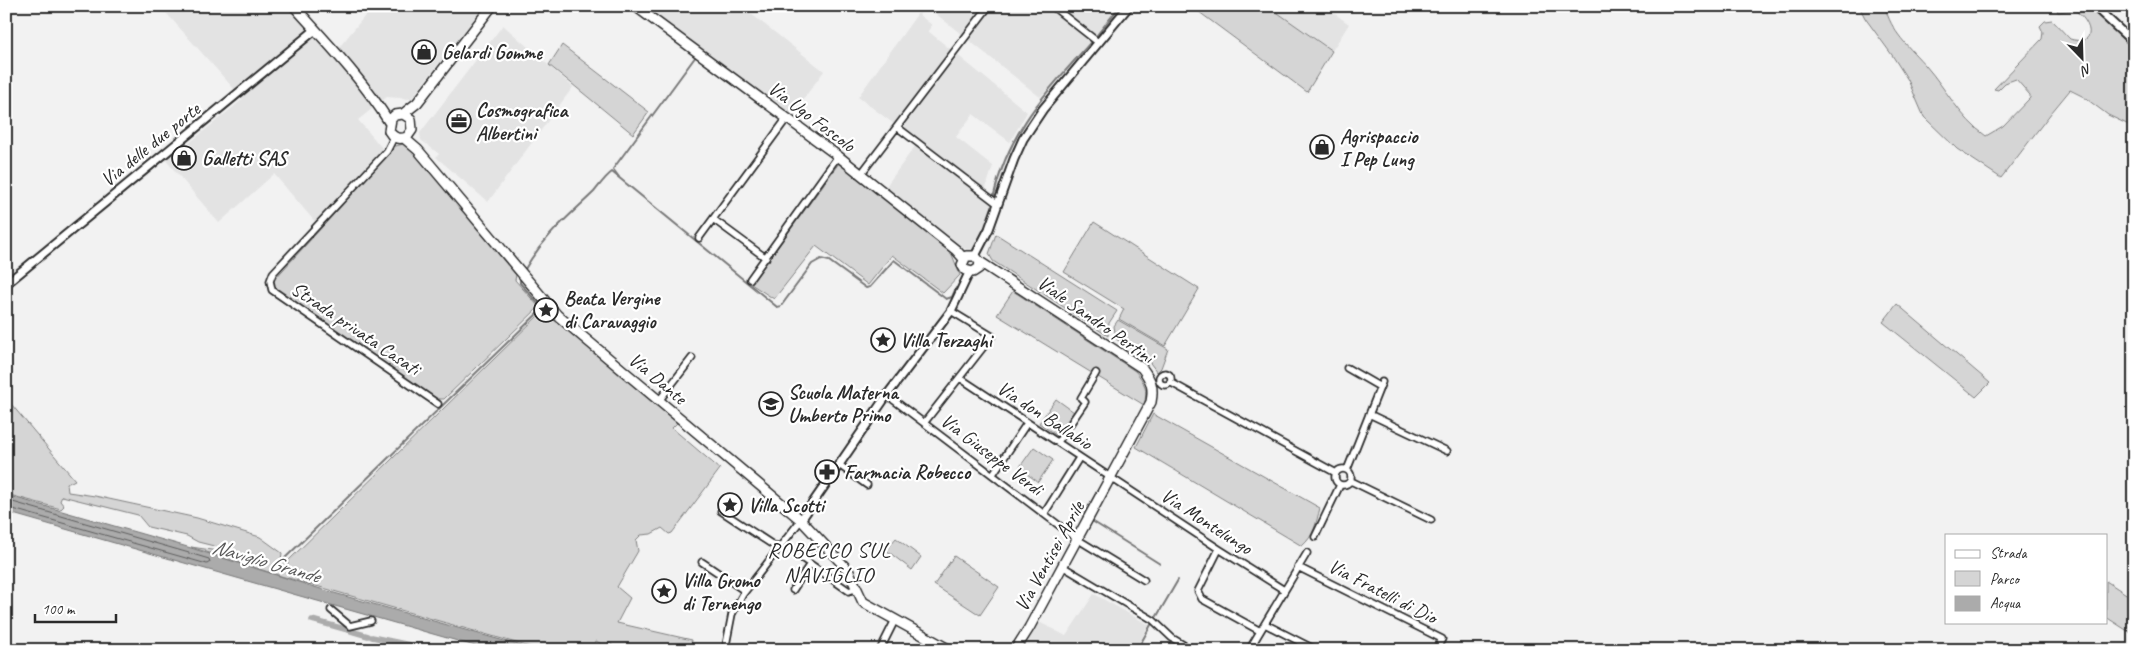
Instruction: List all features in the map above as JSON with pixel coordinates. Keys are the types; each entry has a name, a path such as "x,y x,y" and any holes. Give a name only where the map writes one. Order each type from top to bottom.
{"main road":[{"path":"294,6 378,105 396,117 412,122"},
{"path":"421,97 412,122 412,132 404,138 394,137 389,131 396,117 421,97 492,6"},
{"name":"Via Ugo Foscolo","path":"635,6 838,156 956,250 964,259"},
{"name":"Via Dante","path":"404,138 418,150 557,315 658,402 765,488 801,520 848,570 861,599 867,605 894,620"},
{"path":"969,255 978,259 976,271 969,272 963,268 964,259 969,255"},
{"name":"Viale Sandro Pertini","path":"978,259 1142,368 1156,384 1151,402 1112,477"},
{"name":"Via Ventisei Aprile","path":"1015,650 1112,477"},
{"path":"894,620 950,650"}],"street":[{"path":"861,174 989,6"},
{"path":"1052,6 1100,43"},
{"path":"978,259 1014,159 1032,124 1067,79 1100,43 1129,6"},
{"path":"2094,6 2134,43"},
{"name":"Via delle due porte","path":"6,284 315,30"},
{"path":"699,238 787,118"},
{"path":"897,128 998,204"},
{"name":"Strada privata Casati","path":"394,137 387,151 273,273 270,285 272,290 438,404"},
{"path":"750,280 838,156"},
{"path":"713,219 766,258"},
{"path":"725,650 732,614 745,591 801,520 887,394 951,311 969,272"},
{"path":"924,423 992,336 951,311"},
{"path":"658,402 692,358"},
{"path":"1347,368 1381,384 1347,470"},
{"path":"1058,442 1085,402 1081,398 1096,373"},
{"path":"1165,373 1170,375 1170,382 1166,386 1156,384 1160,376 1165,373"},
{"name":"Via don Ballabio","path":"960,378 1080,458 1112,477"},
{"path":"1170,382 1336,474"},
{"name":"Via Giuseppe Verdi","path":"887,394 1077,539 1144,580"},
{"path":"1369,414 1447,451"},
{"path":"993,474 1027,423"},
{"path":"1044,514 1080,458"},
{"path":"838,464 867,485"},
{"path":"1336,474 1342,469 1347,470 1351,473 1351,481"},
{"path":"1336,474 1336,481 1340,485"},
{"name":"Via Montelungo","path":"1112,477 1284,590"},
{"path":"1340,485 1351,481"},
{"path":"1351,481 1431,520"},
{"path":"1316,537 1340,485"},
{"path":"721,510 779,549"},
{"path":"818,540 803,559 849,592 857,588"},
{"path":"1219,549 1198,592 1202,599 1260,631"},
{"path":"1249,650 1307,553"},
{"path":"702,562 745,591"},
{"path":"793,590 810,564"},
{"path":"1062,566 1152,620 1172,638 1192,650"},
{"name":"Via Fratelli di Dio","path":"1298,567 1442,640 1436,650"},
{"path":"331,610 349,629 372,621"},
{"path":"880,650 894,620"},
{"path":"1265,624 1316,650"}],"shaded area":[{"path":"160,6 289,6 332,56 373,6 484,6 411,99 387,97 358,120 383,149 382,154 317,224 274,174 219,223 164,158 184,141 188,144 243,99"},
{"path":"644,6 741,6 824,71 791,116"},
{"path":"923,6 925,6 919,15 932,25 928,31 1027,112 1010,142 973,114 956,137 993,166 983,197 993,205 975,252 968,251 884,189 918,142 858,97"},
{"path":"926,6 1121,6 1090,45 1040,97"},
{"path":"1268,6 1324,6 1349,24 1332,51"},
{"path":"503,25 573,87 488,202 436,157 439,154 421,140 420,133"},
{"path":"1094,594 1149,625 1135,650 1020,650 1039,622 1066,636"}],"green space":[{"path":"1191,6 1268,6 1332,51 1307,92"},
{"path":"1859,6 1885,6 1891,23 1901,39 1926,66 1968,121 1986,136 2003,126 2030,98 2030,95 2016,79 2005,83 1998,90 1994,89 2042,39 2043,32 2040,26 2045,21 2052,20 2070,39 2085,39 2088,36 2088,26 2080,14 2074,10 2057,11 2061,6 2091,6 2134,47 2134,124 2129,125 2108,115 2084,97 2070,90 2001,178 1957,149 1924,117 1908,80 1865,18"},
{"path":"562,45 649,112 633,134 549,65"},
{"path":"403,144 410,146 516,275 515,280 539,307 444,399 437,399 275,289 272,282 396,146"},
{"path":"839,163 949,247 960,275 943,293 892,255 868,285 816,246 774,299 751,284"},
{"path":"1094,222 1199,289 1165,346 1119,319 1124,309 1064,272"},
{"path":"996,234 1117,311 1109,323 1108,336 993,261 989,254"},
{"path":"1013,291 1135,371 1145,387 1144,405 997,315"},
{"path":"1897,304 1990,383 1976,397 1883,322"},
{"path":"545,309 562,326 679,421 672,428 720,469 672,533 669,534 662,528 651,534 641,535 636,540 638,551 617,587 630,598 617,623 692,640 690,650 610,650 612,644 609,643 607,647 596,641 591,650 562,650 554,645 551,650 541,650 281,576 191,547 225,552 230,550 198,542 187,536 148,527 138,515 62,496 60,501 64,506 61,509 6,494 6,398 75,480 67,484 68,492 197,518 260,537 282,553 281,560 288,564 288,561"},
{"path":"1118,320 1168,349 1161,368 1157,372 1147,359 1116,339 1114,326"},
{"path":"1056,399 1074,412 1057,436 1039,423"},
{"path":"1153,414 1320,508 1314,529 1306,542 1302,546 1136,447"},
{"path":"1034,447 1053,460 1038,482 1019,468"},
{"path":"896,538 921,557 912,570 886,550"},
{"path":"954,556 999,587 980,615 934,585"},
{"path":"2108,582 2134,599 2134,635 2108,618"}],"water":[{"path":"6,495 191,548 327,591 536,650 489,650 6,512"}],"waterway":[{"path":"1097,35 1120,6"},
{"path":"993,199 1008,153 1019,132 1044,96 1091,42"},
{"path":"619,177 613,169 696,56"},
{"path":"525,269 548,237 612,172 777,307 781,306 812,264 821,259 829,261 866,288 870,287 894,260 946,299 952,297 956,288"},
{"name":"Naviglio Grande","path":"282,561 541,310 541,307 520,283 520,279"},
{"path":"1085,518 1083,517 1098,490"},
{"path":"1092,521 1160,564"},
{"path":"1157,616 1178,580"},
{"path":"312,620 348,630"},
{"path":"1137,650 1152,623"},
{"path":"351,631 368,636"},
{"path":"372,637 424,648"}],"place":[{"name":"Gelardi Gomme","path":"424,52"},
{"name":"Cosmografica Albertini","path":"459,121"},
{"name":"Agrispaccio I Pep Lung","path":"1322,147"},
{"name":"Galletti SAS","path":"184,158"},
{"name":"Beata Vergine di Caravaggio","path":"546,310"},
{"name":"Villa Terzaghi","path":"883,340"},
{"name":"Scuola Materna Umberto Primo","path":"771,404"},
{"name":"Farmacia Robecco","path":"827,472"},
{"name":"Villa Scotti","path":"730,505"},
{"name":"Villa Gromo di Ternengo","path":"664,591"}],"district":[{"name":"ROBECCO SUL NAVIGLIO","path":"829,562"}]}
